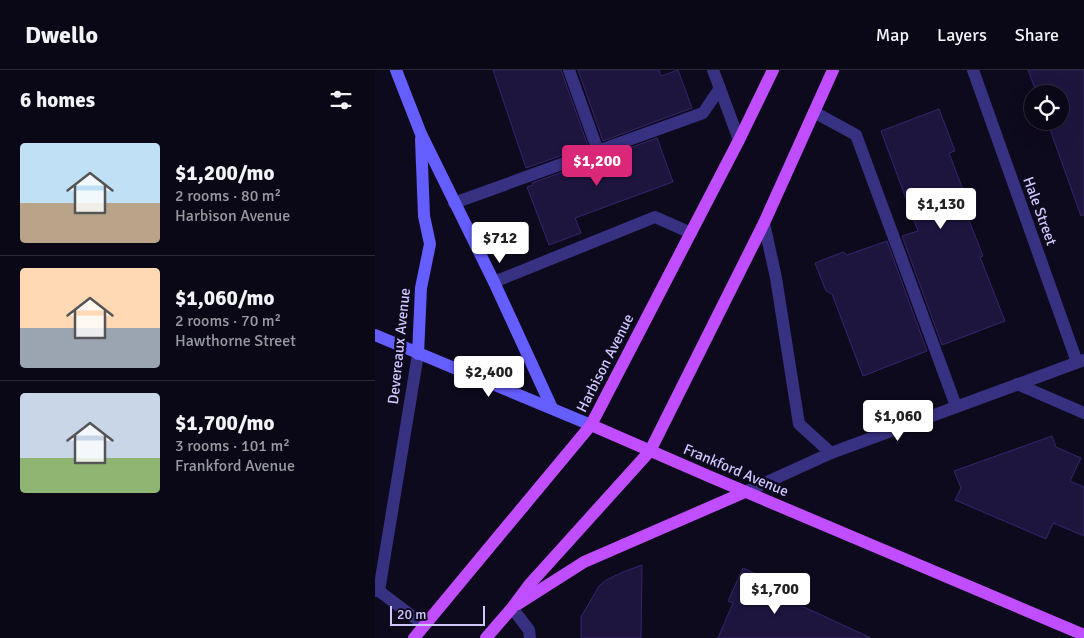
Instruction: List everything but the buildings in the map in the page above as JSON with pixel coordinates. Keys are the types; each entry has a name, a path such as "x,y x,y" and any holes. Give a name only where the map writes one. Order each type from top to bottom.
{"main road":[{"name":"Harbison Avenue","path":"413,638 425,626 591,425 739,140 773,70"},
{"path":"487,638 529,585 650,451 764,223 833,70"},
{"name":"Frankford Avenue","path":"591,425 1084,635"},
{"path":"512,608 584,562 745,492"}],"street":[{"name":"Devereaux Avenue","path":"396,70 421,134 494,282 552,408"},
{"path":"569,70 598,150"},
{"path":"713,70 739,140"},
{"name":"Hale Street","path":"973,70 1080,361"},
{"path":"454,203 703,113 720,88"},
{"path":"815,112 856,135 956,406"},
{"name":"Devereaux Avenue","path":"377,591 418,354 421,288 430,244 424,216 421,134"},
{"path":"494,282 655,217 691,233"},
{"path":"764,223 776,278 799,424 831,452"},
{"name":"Frankford Avenue","path":"375,336 591,425"},
{"path":"745,492 831,452 1080,361"},
{"path":"1017,384 1084,413"},
{"path":"377,591 425,626"},
{"path":"512,608 529,630 530,638"}]}
